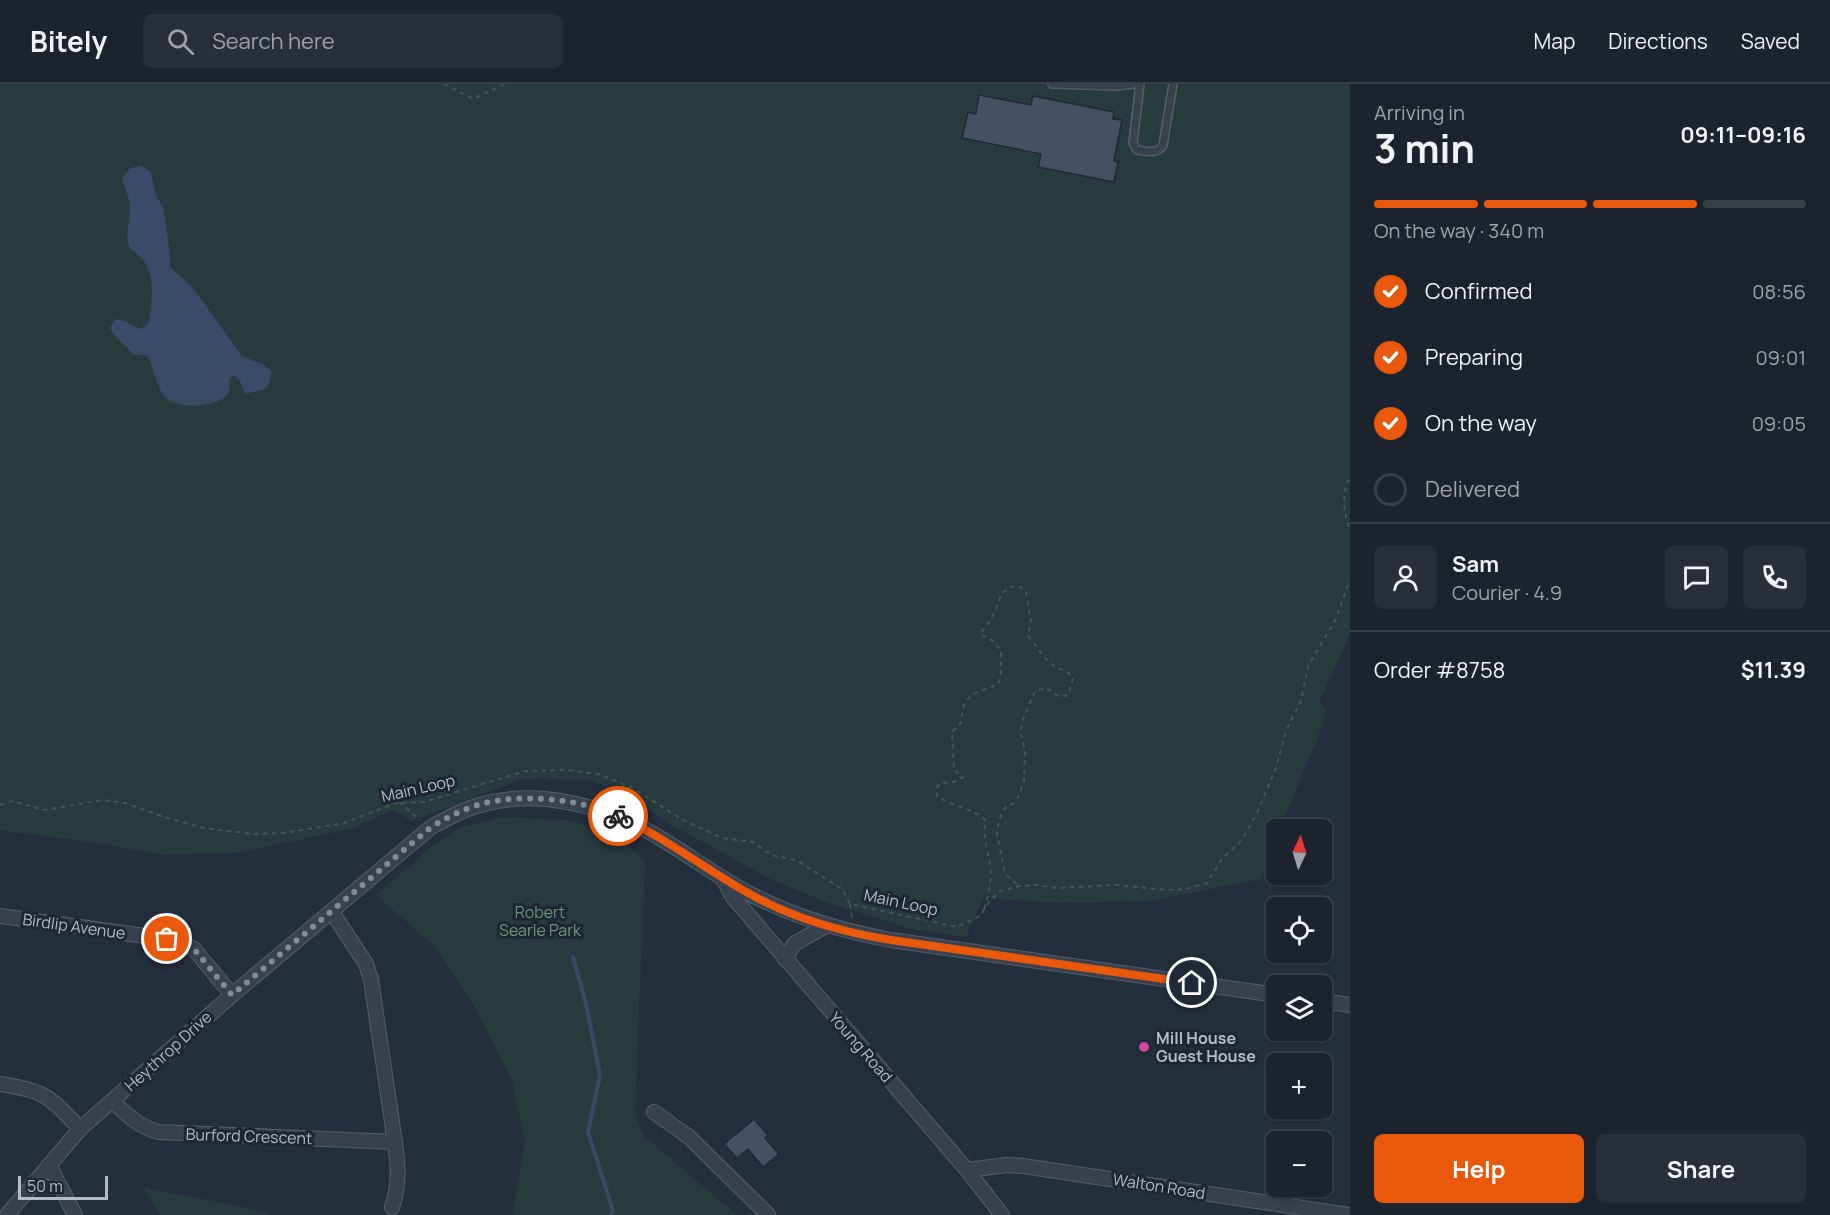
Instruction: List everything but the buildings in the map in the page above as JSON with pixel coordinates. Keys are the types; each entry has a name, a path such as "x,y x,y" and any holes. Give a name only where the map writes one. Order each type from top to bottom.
{"street":[{"name":"Heythrop Drive","path":"7,1215 80,1129 232,995 430,828 470,808 498,801 535,799 582,805 607,811 634,824 723,878 775,906 827,926 891,940 1266,994"},
{"name":"Young Road","path":"723,878 732,897 967,1170 1002,1215"},
{"path":"332,912 366,964 371,980 399,1173 398,1191 392,1207"},
{"name":"Birdlip Avenue","path":"0,916 167,939 183,944 194,949 232,995"},
{"path":"784,959 794,944 827,926"},
{"path":"1332,1002 1350,1005"},
{"path":"0,1084 28,1089 51,1098 80,1129"},
{"name":"Burford Crescent","path":"112,1101 136,1123 159,1132 395,1142"},
{"path":"654,1112 689,1137 768,1215"},
{"path":"49,1165 75,1215"},
{"name":"Walton Road","path":"967,1170 1007,1165 1023,1166 1350,1215"}],"lane":[{"path":"1052,84 1117,86 1134,84"},
{"path":"1140,84 1133,143 1137,150 1153,152 1163,146 1173,84"}],"path":[{"path":"444,84 473,99 505,84"},
{"path":"1350,480 1347,482 1343,496 1345,516 1350,530"},
{"name":"Main Loop","path":"0,805 12,801 44,810 103,800 125,803 204,828 254,834 284,833 344,823 399,802 424,802 525,771 567,770 598,774 631,787 682,820 722,838 753,842 771,855 796,860 842,889 850,904 957,927 980,916 1000,891 1019,886 1039,885 1056,888 1117,885 1166,891 1186,889 1207,883 1222,859 1241,841 1257,813 1276,768 1286,731 1301,701 1308,666 1336,619 1350,579"},
{"path":"983,911 990,888 990,864 983,832 986,821 982,815 945,802 937,796 936,789 940,783 953,782 963,777 954,770 952,731 959,727 965,703 971,696 998,684 1001,676 1001,651 993,641 980,634 992,618 1002,593 1013,586 1020,587 1026,592 1031,622 1028,636 1043,656 1053,665 1066,670 1073,679 1068,695 1060,697 1046,688 1035,692 1022,722 1024,782 1016,802 1005,808 999,820 997,833 1005,874 1019,886"},
{"path":"399,802 430,828"}],"green space":[{"path":"0,84 1350,84 1350,634 1319,703 1326,710 1318,737 1284,819 1266,819 1266,866 1261,879 1150,901 1054,903 984,898 966,937 912,929 828,903 769,878 675,827 626,795 589,780 522,779 412,821 393,810 351,829 236,853 161,855 109,845 0,830"},
{"name":"Robert Searle Park","path":"502,817 565,820 610,830 645,861 635,1113 643,1135 737,1215 513,1215 525,1141 512,1080 474,1006 434,946 376,895 433,846 461,827"},
{"path":"144,1188 236,1205 271,1215 160,1215"}],"water":[{"path":"142,166 151,172 156,196 163,207 170,267 192,287 242,356 264,365 271,371 270,381 265,389 245,394 240,381 234,375 230,378 228,393 217,402 189,405 173,402 167,399 161,391 147,356 133,354 110,328 116,319 142,329 148,324 151,282 145,263 130,249 128,243 130,207 122,179 130,168"}],"waterway":[{"path":"573,957 586,1004 600,1075 588,1132 613,1211 611,1215"}],"way so far":[{"path":"167,939 194,949 232,995 430,828 450,816 481,804 535,799 582,805 618,816"}],"place":[{"name":"Mill House Guest House","path":"1144,1047"}],"route":[{"path":"618,816 656,836 750,894 802,918 841,930 891,940 1192,983"}]}
